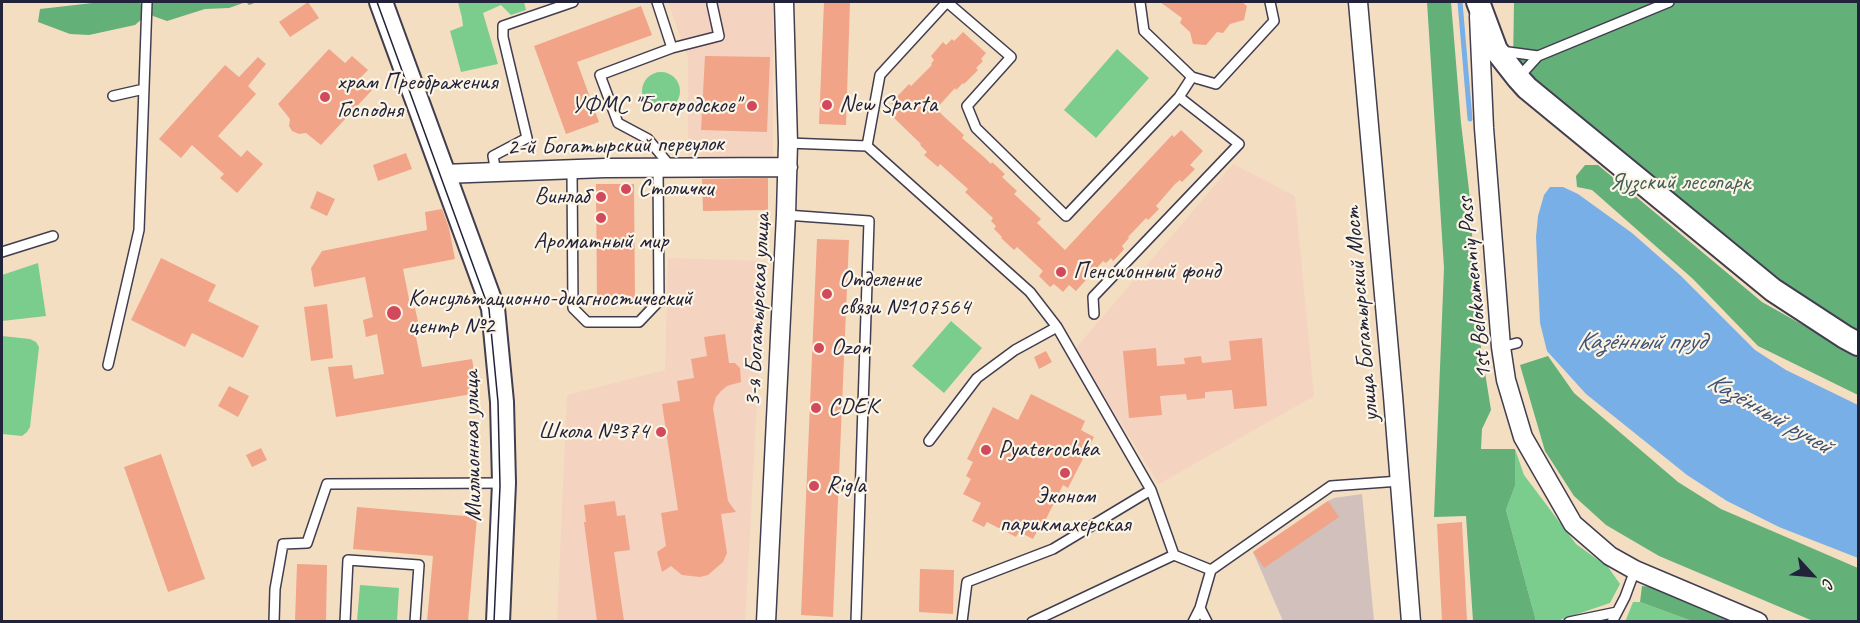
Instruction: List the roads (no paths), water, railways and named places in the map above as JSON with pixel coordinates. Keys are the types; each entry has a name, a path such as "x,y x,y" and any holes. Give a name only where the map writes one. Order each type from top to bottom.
{"street":[{"name":"Миллионная улица","path":"381,2 493,308 502,402 504,483 498,621"},
{"name":"3-я Богатырская улица","path":"766,621 788,167 784,2"},
{"name":"улица Богатырский Мост","path":"1358,2 1411,621"},
{"path":"1478,2 1497,50 1518,78 1642,184 1773,290 1858,344"},
{"name":"1st Belokamenniy Pass","path":"1478,2 1484,128 1509,345 1506,380 1523,437 1573,524 1610,556 1635,570 1758,621"},
{"name":"2-й Богатырский переулок","path":"443,174 788,167"}],"lane":[{"path":"108,365 139,230 147,2"},
{"path":"496,172 493,156 527,138 503,37 504,26 573,2"},
{"path":"657,2 672,48"},
{"path":"867,146 880,75 947,2 1011,57 967,106 976,128 1066,216 1179,96 1192,77"},
{"path":"1140,2 1144,32 1192,77 1216,84 1274,21 1270,2"},
{"path":"1518,78 1538,56 1669,2"},
{"path":"572,170 573,308 587,322 639,322 659,301 666,168 648,139 618,123 600,75 672,48 719,36 712,4"},
{"path":"1497,50 1538,56"},
{"path":"113,96 144,89"},
{"path":"1094,314 1094,297 1239,144 1179,96"},
{"path":"788,143 867,146 1030,292 1057,327 1151,490 1174,555"},
{"path":"786,215 869,221 856,621"},
{"path":"2,252 53,236"},
{"path":"929,441 977,378 1015,350 1057,327"},
{"path":"1193,621 1200,608 1211,570 1331,486 1400,481"},
{"path":"274,621 275,589 283,544 307,543 327,484 504,483"},
{"path":"962,621 967,582 1053,549 1151,490"},
{"path":"1032,621 1174,555 1211,570"},
{"path":"345,621 348,560 419,565 415,621"},
{"path":"1612,621 1635,570"},
{"path":"1200,608 1207,621"},
{"path":"1569,621 1617,612"}],"water":[{"name":"Казённый пруд","path":"1550,187 1563,187 1578,194 1632,233 1681,276 1755,350 1786,370 1858,405 1858,558 1779,527 1727,501 1687,475 1586,394 1547,351 1540,323 1536,237 1538,216 1544,195"}],"waterway":[{"name":"Казённый ручей","path":"1460,2 1470,119"}],"tram line":[{"path":"377,2 489,309 498,402 500,486 494,622"}],"place":[{"name":"храм Преображения Господня","path":"325,97"},
{"name":"New Sparta","path":"827,105"},
{"name":"УФМС \"Богородское\"","path":"752,106"},
{"name":"Столички","path":"626,189"},
{"name":"Винлаб","path":"601,197"},
{"name":"Ароматный мир","path":"601,218"},
{"name":"Пенсионный фонд","path":"1061,272"},
{"name":"Отделение связи №107564","path":"827,294"},
{"name":"Консультационно-диагностический центр №2","path":"394,313"},
{"name":"Ozon","path":"819,348"},
{"name":"CDEK","path":"816,408"},
{"name":"Школа №374","path":"661,432"},
{"name":"Pyaterochka","path":"986,450"},
{"name":"Эконом парикмахерская","path":"1065,473"},
{"name":"Rigla","path":"814,486"}],"park label":[{"name":"Яузский лесопарк","path":"1680,183"}]}
